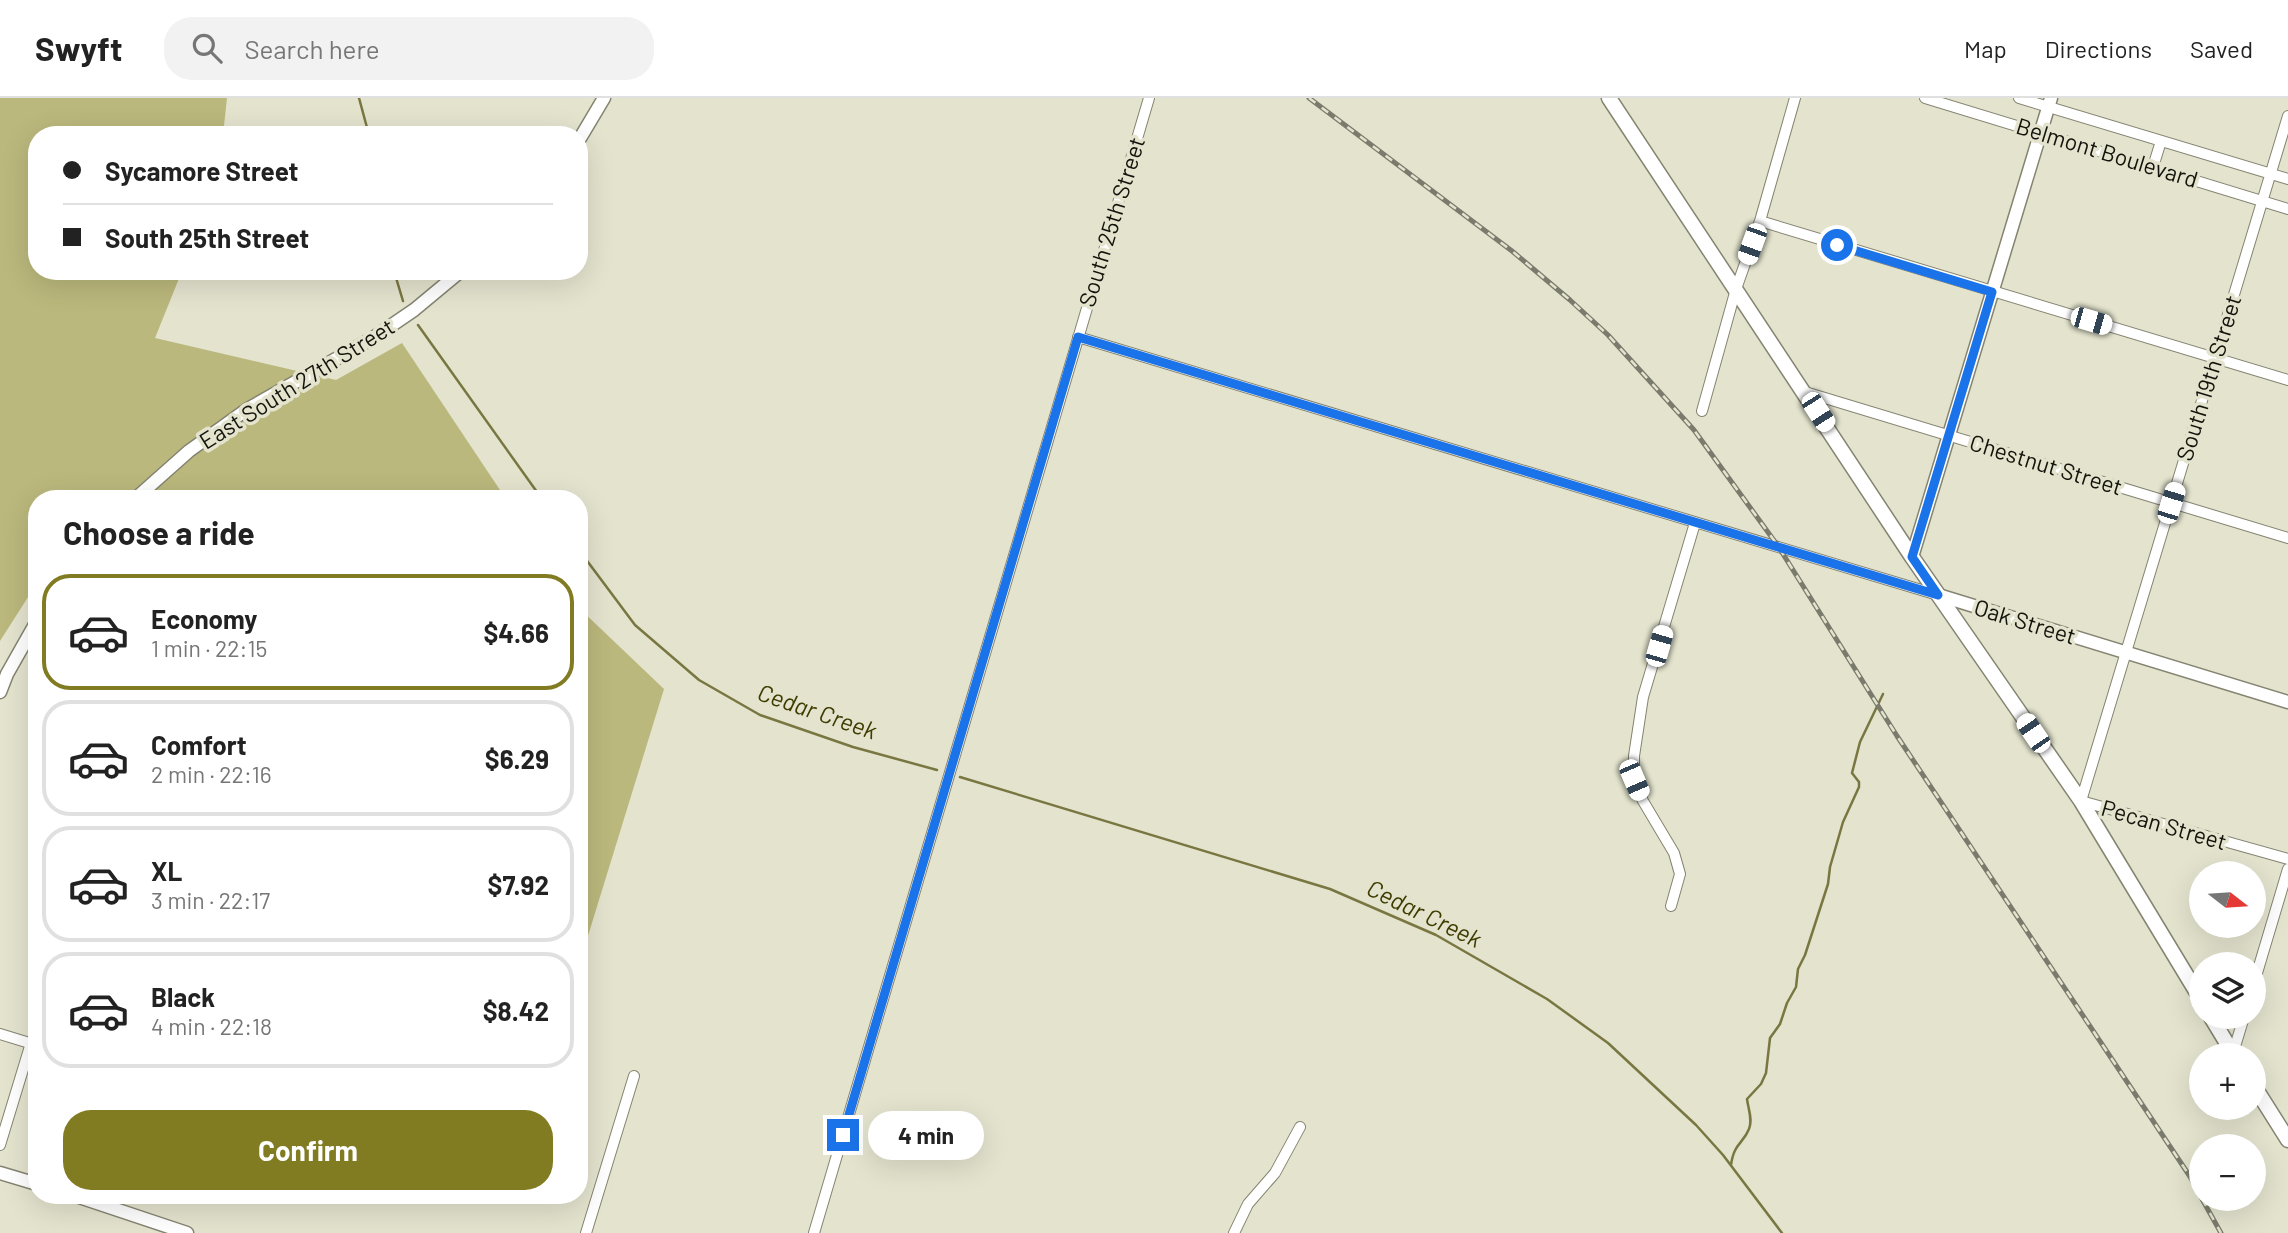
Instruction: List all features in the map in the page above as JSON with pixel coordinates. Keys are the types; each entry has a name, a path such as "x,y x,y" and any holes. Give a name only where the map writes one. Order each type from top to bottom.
{"main road":[{"path":"1609,98 1912,557 2081,802 2189,980"},
{"path":"2266,1105 2288,1140"}],"street":[{"path":"587,126 604,98"},
{"name":"South 25th Street","path":"814,1233 1149,98"},
{"path":"1702,411 1735,289 1760,221 1794,98"},
{"name":"Belmont Boulevard","path":"1925,98 2288,209"},
{"name":"Belmont Boulevard","path":"2019,98 2050,103 2161,141 2288,179"},
{"path":"1912,557 2050,103"},
{"name":"South 19th Street","path":"2081,802 2288,116"},
{"path":"2153,167 2161,141"},
{"path":"1760,221 2288,380"},
{"name":"East South 27th Street","path":"145,490 189,451 246,410 373,338 414,310 450,280"},
{"name":"Oak Street","path":"1078,337 2288,702"},
{"name":"Chestnut Street","path":"1805,392 2288,538"},
{"path":"1671,906 1680,874 1674,853 1634,780 1633,756 1643,697 1695,523"},
{"path":"0,692 28,637"},
{"name":"Pecan Street","path":"2081,802 2288,859"},
{"path":"2263,952 2288,869"},
{"path":"0,1034 28,1042"},
{"path":"0,1145 28,1062"},
{"path":"586,1233 634,1076"},
{"path":"1234,1233 1248,1204 1275,1173 1300,1127"},
{"path":"0,1173 28,1181"},
{"path":"100,1204 187,1233"}],"shaded area":[{"path":"0,98 227,98 224,126 28,126 28,280 178,280 155,338 336,380 402,343 500,490 28,490 28,597 0,641"},
{"path":"588,617 664,689 588,936"}],"waterway":[{"name":"Cedar Creek","path":"359,98 367,126"},
{"name":"Cedar Creek","path":"397,280 403,301"},
{"name":"Cedar Creek","path":"418,325 536,490"},
{"name":"Cedar Creek","path":"588,562 635,625 699,680 760,715 853,747 937,770"},
{"path":"1731,1165 1734,1152 1750,1125 1747,1099 1761,1084 1766,1073 1770,1038 1780,1024 1796,987 1798,969 1828,884 1843,822 1859,787 1859,782 1852,773 1860,742 1883,694"},
{"name":"Cedar Creek","path":"960,777 1330,889 1436,935 1547,999 1608,1043 1696,1125 1723,1155 1782,1233"}],"railway":[{"path":"1309,98 1512,251 1570,300 1608,335 1694,430 1778,546 1897,736 2189,1175"},
{"path":"2209,1211 2221,1233"}],"route":[{"path":"843,1135 1078,337 1938,595 1912,557 1992,292 1837,245"}]}
